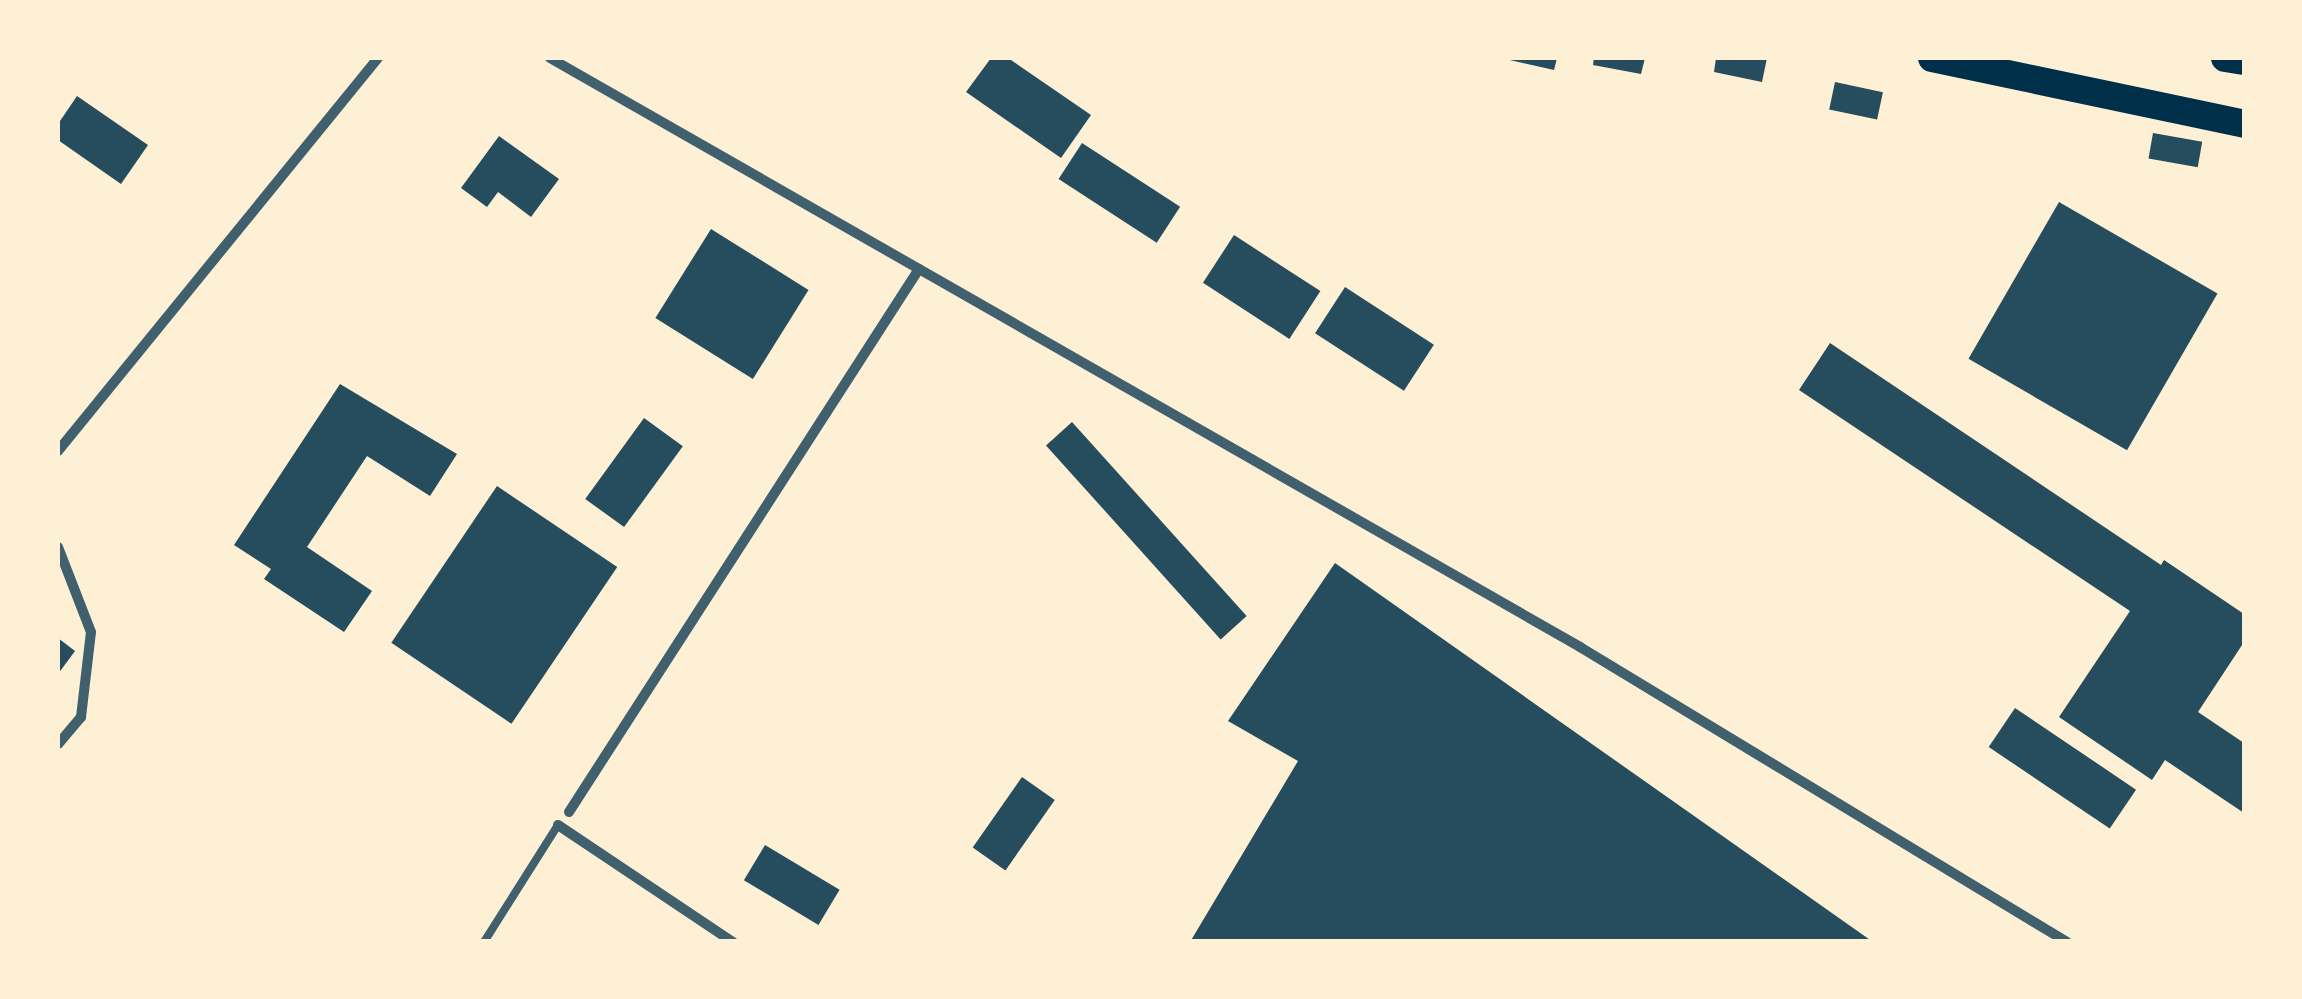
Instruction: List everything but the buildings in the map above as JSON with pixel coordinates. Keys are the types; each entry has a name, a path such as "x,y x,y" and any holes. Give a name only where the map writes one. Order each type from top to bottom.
{"highway":[{"path":"1932,58 2244,124"},
{"path":"2225,58 2244,61"}],"street":[{"path":"58,451 378,58"},
{"path":"550,58 1580,647 2067,942"},
{"path":"569,812 919,269"},
{"path":"58,548 91,632 81,717 58,744"},
{"path":"558,825 733,942"}],"lane":[{"path":"484,942 558,825"}]}
